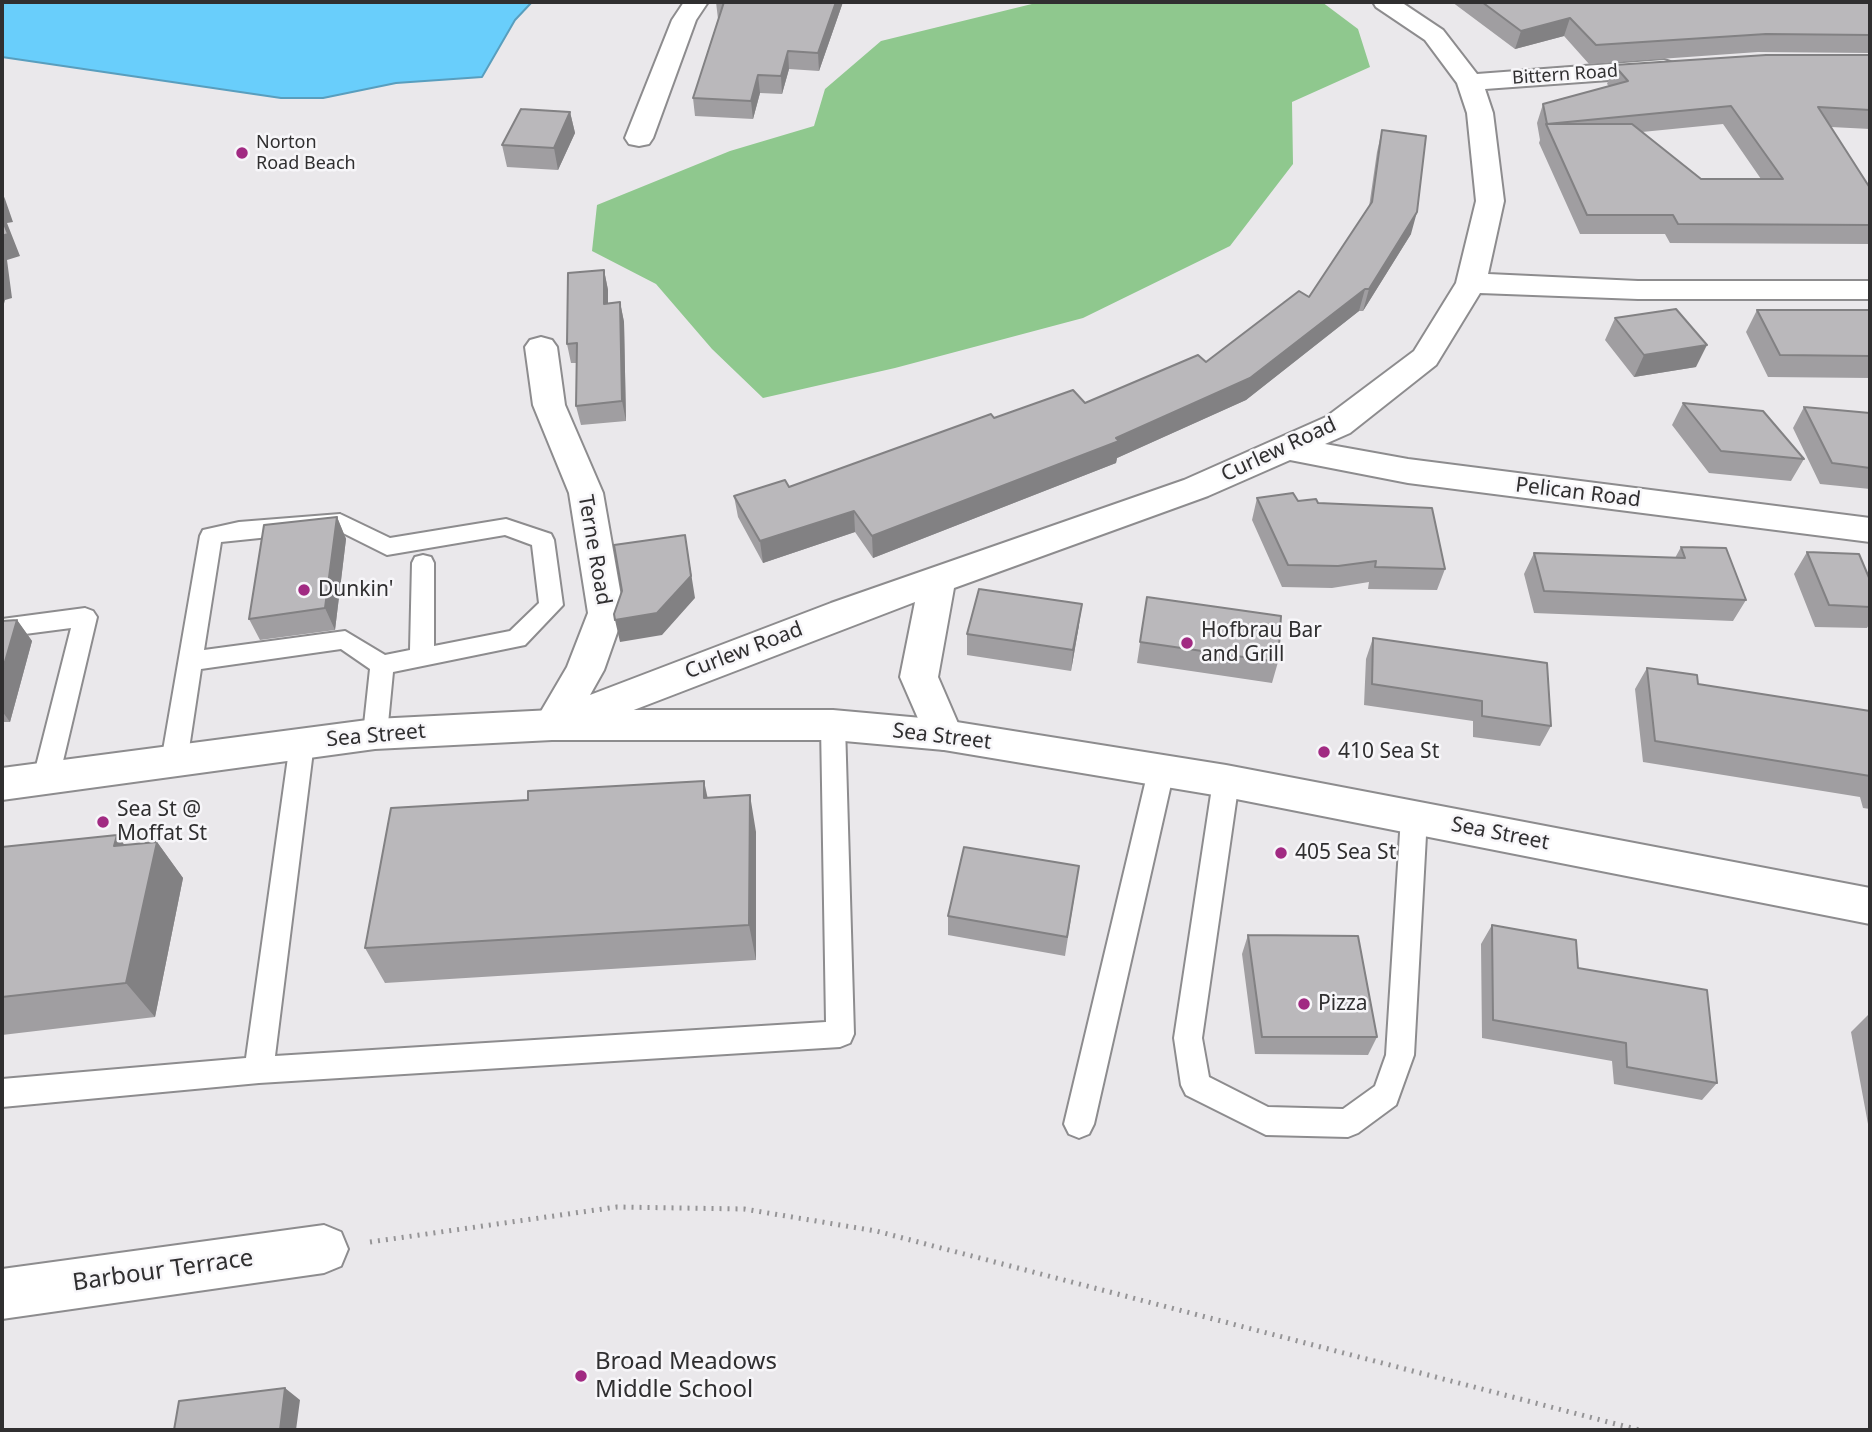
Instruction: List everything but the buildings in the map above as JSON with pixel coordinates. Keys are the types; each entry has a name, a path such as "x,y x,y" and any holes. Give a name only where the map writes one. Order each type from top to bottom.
{"street":[{"path":"639,138 684,20 696,2"},
{"path":"1385,2 1434,35 1470,82"},
{"name":"Bittern Road","path":"1470,82 1694,66"},
{"name":"Curlew Road","path":"552,725 937,580 1196,488 1338,425 1425,358 1471,283 1490,201 1480,113 1470,82"},
{"path":"1471,283 1638,290 1870,290"},
{"name":"Terne Road","path":"542,359 550,405 586,493 606,613 585,670 552,725"},
{"name":"Pelican Road","path":"1288,447 1408,471 1870,530"},
{"path":"937,580 919,677 944,735"},
{"name":"Sea Street","path":"2,784 375,734 552,725 833,725 944,735 1226,781 1870,906"},
{"name":"Barbour Terrace","path":"2,1294 324,1249"}],"lane":[{"path":"174,762 190,661 211,537 239,530 340,522 387,547 506,527 543,540 551,605 517,639 382,665 345,640 190,661"},
{"path":"422,659 424,564"},
{"path":"2,628 85,617 46,779"},
{"path":"375,734 382,665"},
{"path":"2,1093 259,1070 840,1034 833,725"},
{"path":"259,1070 302,743"},
{"path":"1079,1124 1161,771"},
{"path":"1226,781 1188,1038 1196,1085 1266,1121 1348,1123 1386,1095 1399,1055 1414,817"}],"path":[{"path":"324,1249 617,1207 744,1209 876,1231 1639,1430"}],"green space":[{"path":"1040,2 1322,2 1358,29 1370,67 1292,102 1293,164 1230,246 1083,318 895,368 763,398 712,349 656,284 592,251 597,205 730,151 814,126 825,89 881,41"}],"water":[{"path":"2,2 532,2 515,20 482,77 396,83 323,98 281,98 2,57"}],"place":[{"name":"Norton Road Beach","path":"242,153"},
{"name":"Dunkin'","path":"304,590"},
{"name":"Hofbrau Bar and Grill","path":"1187,643"},
{"name":"410 Sea St","path":"1324,752"},
{"name":"Sea St @ Moffat St","path":"103,822"},
{"name":"405 Sea St","path":"1281,853"},
{"name":"Pizza","path":"1304,1004"},
{"name":"Broad Meadows Middle School","path":"581,1376"}]}
